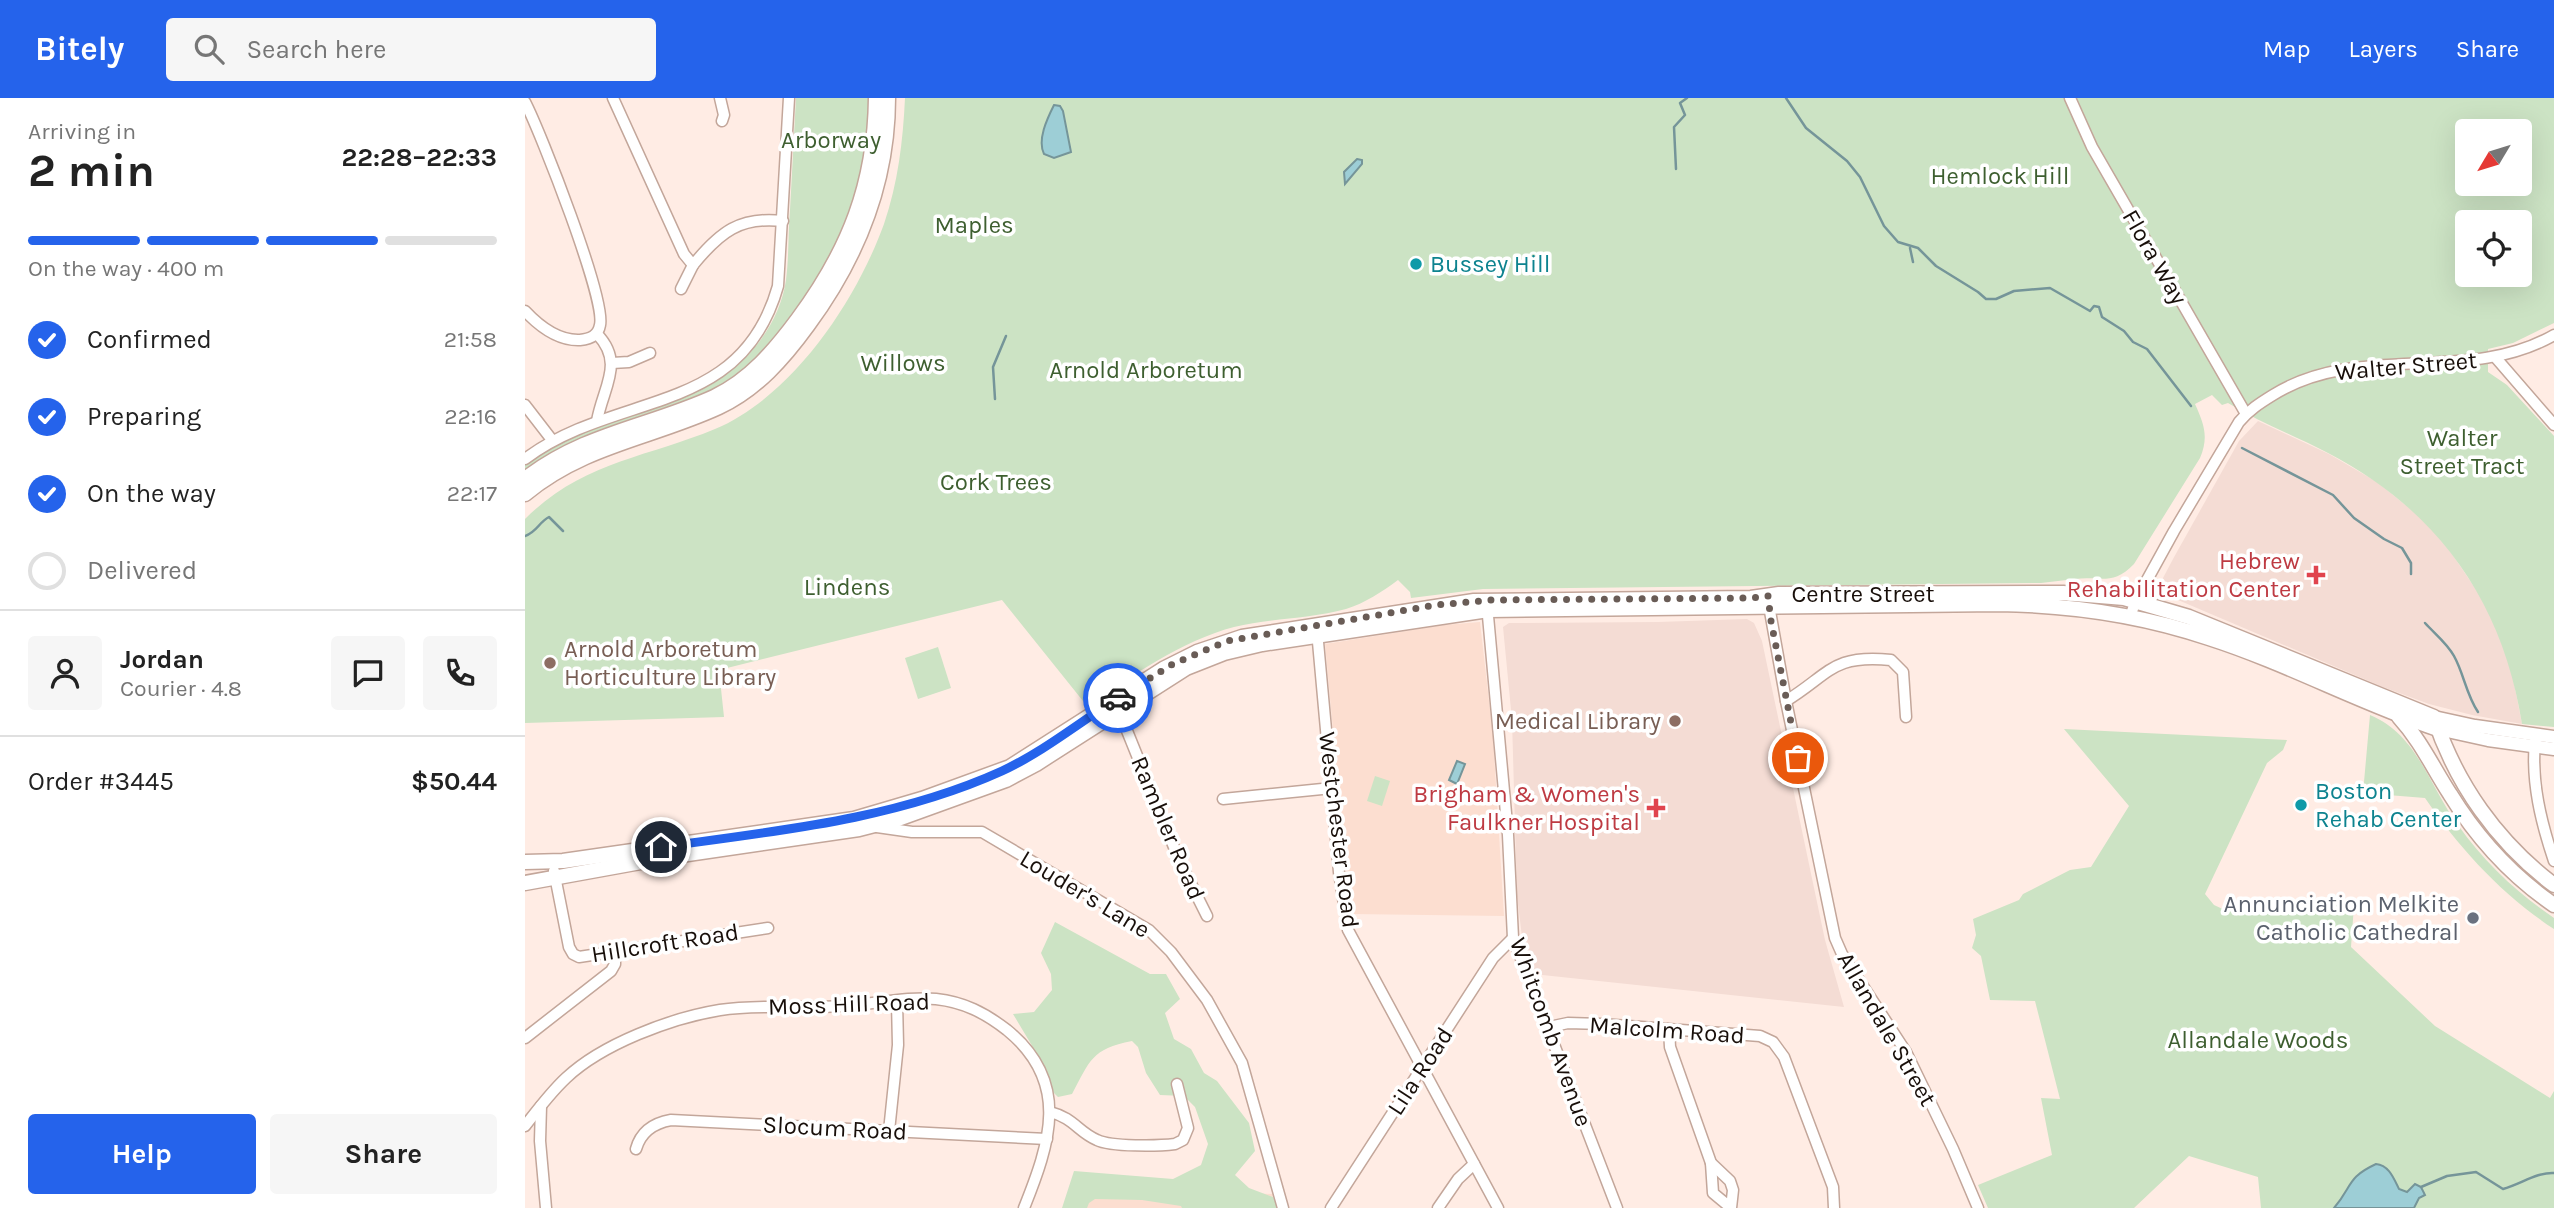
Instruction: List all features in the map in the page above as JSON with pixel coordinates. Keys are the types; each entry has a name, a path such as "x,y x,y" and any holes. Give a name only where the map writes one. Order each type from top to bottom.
{"highway":[{"path":"525,479 587,442 719,394 748,375 769,355 825,281 854,223 869,172 876,98"},
{"path":"525,494 585,456 723,405 754,385 777,364 833,291 862,234 874,202 881,168 888,98"},
{"name":"Centre Street","path":"1768,602 2072,593 2136,600 2198,620 2436,723"},
{"name":"Centre Street","path":"525,862 552,862 835,822 878,813 1003,770 1116,705 1206,660 1317,630 1487,605 1751,598 1768,602 2070,607 2130,617 2217,641 2396,714 2436,723"},
{"name":"Centre Street","path":"525,883 674,856 872,826 1011,778 1116,705"},
{"path":"2396,714 2422,744 2450,794 2480,836 2510,869 2554,905"},
{"path":"2436,723 2456,771 2488,820 2517,852 2554,885"}],"main road":[{"name":"Centre Street","path":"2436,723 2488,740 2535,740 2554,737"},
{"name":"Centre Street","path":"2535,740 2554,748"}],"street":[{"path":"613,98 684,254 693,265"},
{"path":"720,98 724,115 722,121"},
{"path":"525,459 552,440 597,421 695,388 722,372 741,355 761,330 775,299 781,267 789,98"},
{"name":"Flora Way","path":"2070,98 2092,147 2246,414"},
{"path":"525,102 545,147 598,298 601,318 597,334"},
{"path":"681,289 693,265 717,239 745,222 759,219 783,221"},
{"path":"525,311 544,329 563,338 579,340 597,334"},
{"path":"597,334 609,349 613,363 597,421"},
{"name":"Walter Street","path":"2130,617 2136,600 2174,531 2246,414 2294,383 2328,372 2388,364 2496,358 2526,349 2554,335"},
{"path":"613,363 629,362 650,353"},
{"path":"2496,358 2554,425"},
{"path":"525,405 552,440"},
{"name":"Allandale Street","path":"1768,602 1835,938 1842,954 1906,1052 1953,1149 1976,1206"},
{"name":"Whitcomb Avenue","path":"1487,605 1502,767 1513,938 1617,1208"},
{"name":"Westchester Road","path":"1317,630 1341,883 1348,930 1498,1208"},
{"path":"1786,701 1837,664 1858,660 1891,660 1903,672 1906,718"},
{"name":"Rambler Road","path":"1116,705 1180,862 1207,916"},
{"path":"2535,740 2533,766 2537,794 2542,823 2554,861"},
{"path":"1223,799 1332,788"},
{"path":"920,811 920,824 925,831"},
{"name":"Louder's Lane","path":"872,826 925,831 975,831 987,834 1144,927 1163,943 1207,1000 1242,1063 1283,1208"},
{"name":"Hillcroft Road","path":"552,862 549,878 571,951 581,957 768,928"},
{"path":"525,889 549,878"},
{"name":"Lila Road","path":"1331,1208 1493,958 1513,938"},
{"path":"525,1038 610,972 615,965 615,952"},
{"name":"Moss Hill Road","path":"525,1126 566,1077 592,1059 617,1045 692,1016 732,1009 839,1007 933,999 959,1003 993,1019 1027,1050 1039,1067 1048,1090 1050,1112 1044,1157 1024,1208"},
{"path":"889,1131 898,1045 897,1002"},
{"name":"Malcolm Road","path":"1549,1027 1568,1023 1669,1029 1760,1036 1773,1042 1779,1048 1833,1187 1834,1208"},
{"path":"1669,1029 1670,1047 1711,1163 1713,1193 1730,1208"},
{"path":"1050,1112 1066,1116 1091,1137 1104,1143 1175,1144 1183,1140 1188,1128 1177,1084"},
{"path":"541,1105 540,1141 546,1208"},
{"name":"Slocum Road","path":"636,1149 646,1131 660,1122 671,1120 1047,1139"},
{"path":"1711,1163 1730,1181 1733,1190 1730,1208"},
{"path":"1438,1208 1458,1179 1474,1164"}],"shaded area":[{"name":"Hebrew Rehabilitation Center","path":"2258,421 2329,454 2377,482 2419,516 2446,545 2485,603 2500,636 2512,673 2522,724 2429,704 2383,687 2178,600 2166,592 2163,578 2173,559 2239,441"},
{"name":"Brigham & Women's Faulkner Hospital","path":"1747,619 1754,623 1762,641 1825,940 1844,1007 1533,974 1523,945 1517,896 1512,720 1503,627 1509,623"},
{"path":"1480,622 1493,736 1504,916 1350,914 1325,644"},
{"path":"1075,1187 1275,1194 1279,1208 1070,1208"}],"green space":[{"name":"Arborway","path":"796,98 870,98 862,178 849,215 821,273 784,328 763,352 715,388 590,435 525,471 525,464 533,458 573,436 675,401 712,384 742,361 766,332 782,298 786,280"},
{"name":"Arnold Arboretum","path":"905,98 2554,98 2554,323 2513,343 2488,349 2488,372 2507,385 2554,436 2554,727 2522,724 2513,680 2499,638 2481,600 2459,564 2433,532 2402,502 2367,476 2328,453 2228,403 2222,405 2212,395 2195,404 2204,431 2200,458 2134,564 2113,578 2041,583 1483,589 1411,598 1410,592 1398,580 1373,597 1346,609 1248,624 1214,633 1157,660 1087,706 1002,600 719,670 724,717 525,723 525,519 547,500 592,473 715,429 744,414 770,394 818,343 857,284 884,224 899,162"},
{"path":"938,647 951,688 918,699 905,658"},
{"path":"2370,715 2400,735 2421,763 2468,839 2502,876 2554,918 2554,929 2535,916 2483,870 2425,798 2363,793"},
{"name":"Allandale Woods","path":"2064,729 2287,740 2283,750 2267,763 2205,894 2214,905 2227,911 2231,905 2354,905 2351,947 2435,1026 2550,1098 2554,1091 2554,1208 2261,1208 2258,1177 2189,1156 2134,1208 1988,1208 1978,1185 2052,1155 2041,1098 2060,1099 2035,1001 1990,1000 1981,956 1972,948 1976,935 1973,919 2019,900 2023,894 2070,870 2091,867 2129,806"},
{"path":"1375,776 1390,781 1382,806 1367,801"},
{"path":"1055,922 1150,974 1166,974 1180,999 1165,1013 1174,1039 1191,1049 1204,1073 1217,1081 1249,1123 1255,1151 1235,1175 1249,1188 1273,1197 1278,1208 1182,1208 1142,1200 1095,1199 1087,1208 1062,1208 1074,1171 1173,1179 1201,1165 1208,1144 1195,1107 1184,1096 1160,1095 1146,1073 1138,1047 1132,1041 1108,1048 1093,1058 1072,1094 1058,1097 1053,1092 1046,1069 1013,1014 1034,1012 1052,990 1051,974 1041,953"}],"water":[{"path":"1054,105 1060,106 1063,111 1071,152 1054,158 1044,154 1042,142"},
{"path":"1357,159 1362,160 1362,164 1345,184 1344,172"},
{"path":"1457,761 1465,764 1457,784 1449,780"},
{"path":"2376,1164 2388,1170 2399,1189 2407,1192 2415,1184 2421,1187 2425,1195 2419,1198 2414,1208 2334,1208 2355,1178"}],"waterway":[{"path":"1676,169 1674,127 1685,115 1680,103 1687,98"},
{"path":"1786,98 1806,128 1847,161 1860,177 1884,226 1898,242 1918,248 1936,266 1986,299 1996,299 2014,291 2050,288 2090,311 2094,306 2099,307 2102,317 2124,331 2133,342 2147,349 2191,406"},
{"path":"1910,248 1913,262"},
{"path":"995,399 993,367 1006,336"},
{"path":"2242,448 2333,495 2354,518 2402,548 2411,563 2411,574"},
{"path":"525,536 549,517 563,531"},
{"path":"2425,623 2454,656 2478,712"},
{"path":"2421,1187 2447,1176 2476,1172 2503,1189 2535,1176 2554,1173"}],"way so far":[{"path":"1118,698 1163,669 1227,641 1436,605 1491,600 1768,596 1798,758"}],"place":[{"name":"Bussey Hill","path":"1416,264"},
{"name":"Hebrew Rehabilitation Center","path":"2316,575"},
{"name":"Arnold Arboretum Horticulture Library","path":"550,663"},
{"name":"Medical Library","path":"1675,721"},
{"name":"Boston Rehab Center","path":"2301,805"},
{"name":"Brigham & Women's Faulkner Hospital","path":"1656,808"},
{"name":"Annunciation Melkite Catholic Cathedral","path":"2473,918"}],"route":[{"path":"661,847 849,820 969,784 1024,759 1118,698"}],"park label":[{"name":"Hemlock Hill","path":"2000,176"},
{"name":"Maples","path":"974,225"},
{"name":"Willows","path":"903,363"},
{"name":"Walter Street Tract","path":"2462,452"},
{"name":"Cork Trees","path":"996,482"},
{"name":"Lindens","path":"847,587"}]}
